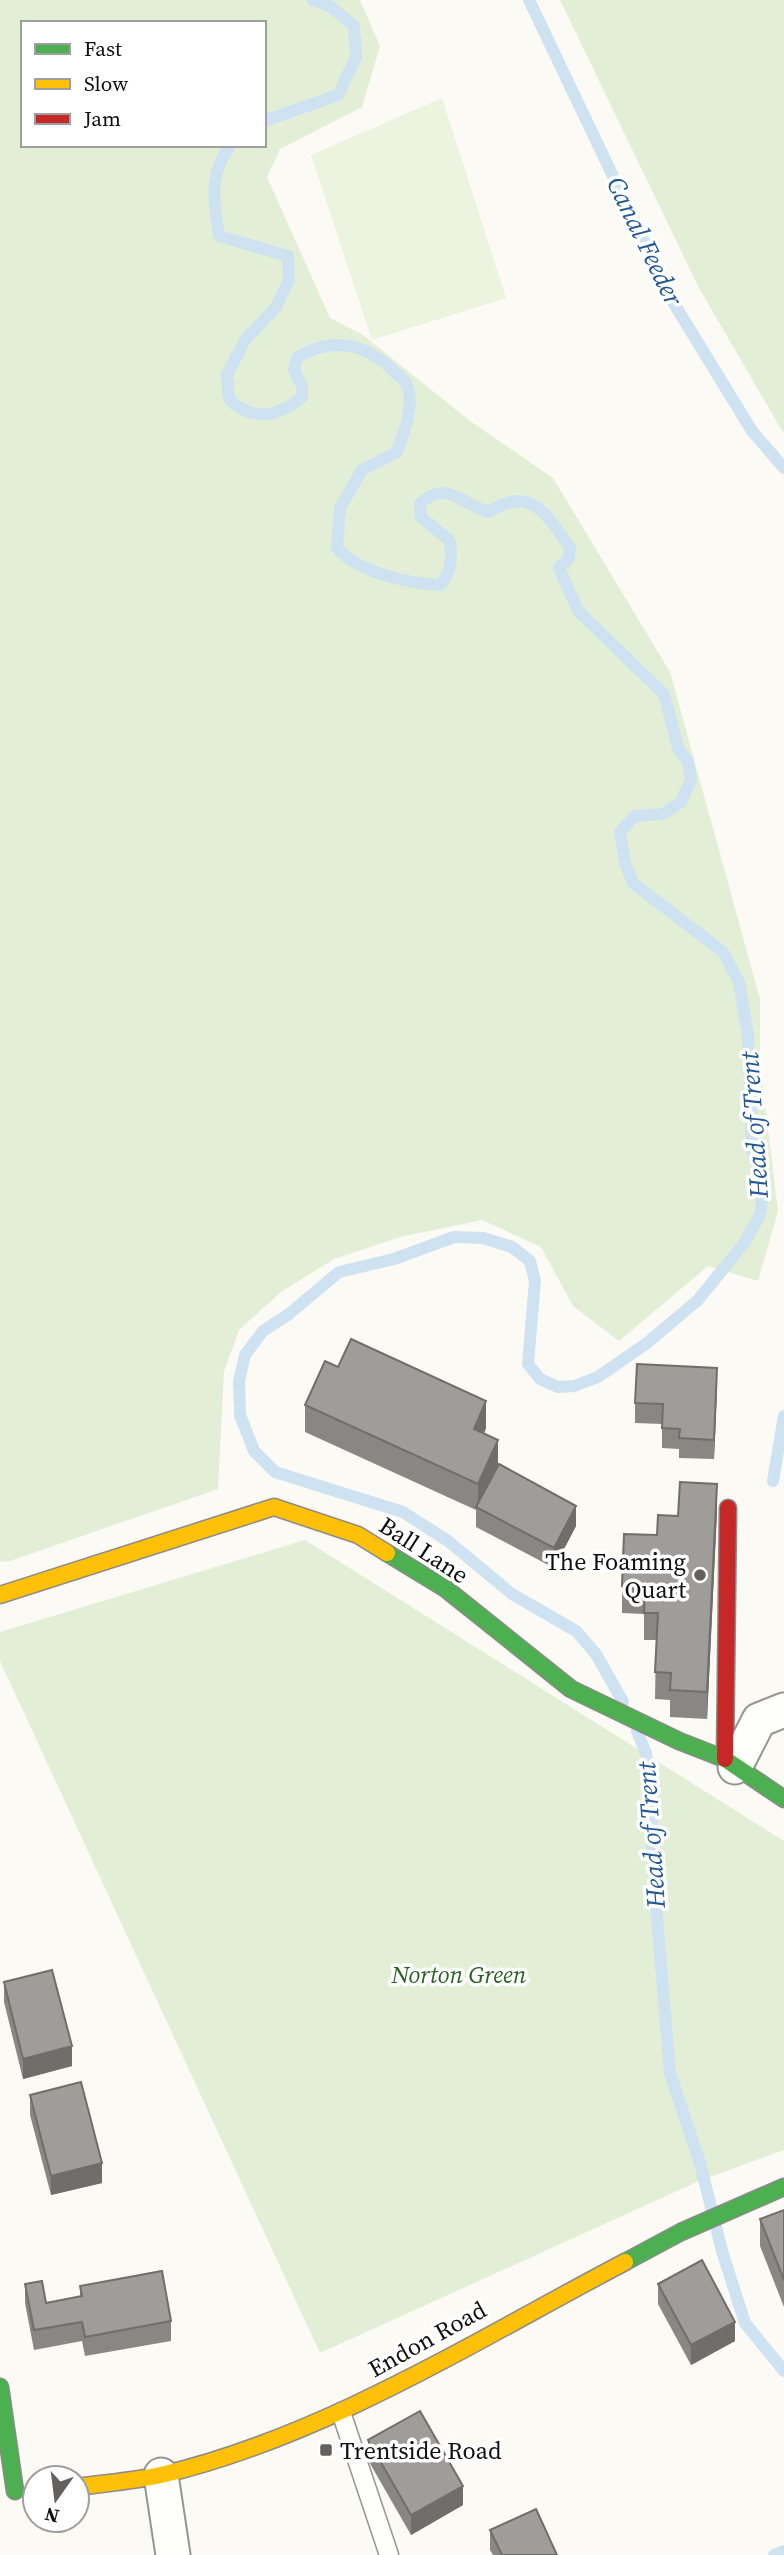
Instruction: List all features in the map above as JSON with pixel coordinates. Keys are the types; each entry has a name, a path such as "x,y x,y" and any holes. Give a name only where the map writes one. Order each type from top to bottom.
{"street":[{"name":"Ball Lane","path":"0,1595 274,1507 358,1535 446,1589 571,1689 730,1763 784,1799"},
{"path":"728,1508 730,1763"},
{"path":"730,1763 759,1720 784,1710"},
{"name":"Endon Road","path":"91,2485 161,2475 275,2440 341,2412 681,2232 784,2187"},
{"path":"0,2387 8,2491"},
{"path":"161,2475 173,2555"}],"lane":[{"path":"341,2412 389,2555"}],"green space":[{"path":"0,0 360,0 380,46 362,107 280,149 267,177 330,318 363,335 470,421 553,478 670,672 760,999 760,1064 778,1211 758,1281 708,1266 619,1341 573,1306 541,1247 482,1220 400,1237 334,1259 281,1292 239,1330 224,1371 218,1489 7,1562 0,1561"},
{"path":"560,0 784,0 784,434 699,288"},
{"path":"442,98 506,298 372,340 311,155"},
{"name":"Norton Green","path":"305,1540 784,1841 784,2150 699,2181 320,2353 0,1661 0,1632"}],"building":[{"path":"351,1339 486,1401 474,1429 498,1440 478,1484 305,1405 325,1361 338,1367"},
{"path":"637,1364 717,1368 714,1440 679,1438 680,1429 662,1428 663,1404 635,1403"},
{"path":"499,1464 576,1506 554,1548 476,1507"},
{"path":"680,1482 717,1484 707,1692 670,1690 671,1673 655,1672 658,1613 644,1613 645,1587 622,1586 624,1534 657,1535 658,1515 678,1516"},
{"path":"52,1970 72,2046 23,2059 4,1982"},
{"path":"81,2082 102,2163 51,2176 30,2095"},
{"path":"784,2210 784,2280 760,2219"},
{"path":"702,2260 735,2322 691,2345 658,2284"},
{"path":"162,2271 171,2321 85,2337 82,2322 34,2330 25,2284 42,2281 46,2303 82,2296 80,2286"},
{"path":"420,2411 463,2486 411,2515 368,2440"},
{"path":"536,2509 557,2555 502,2555 490,2530"}],"waterway":[{"name":"Head of Trent","path":"266,120 338,95 356,57 354,26 330,6 313,0"},
{"name":"Canal Feeder","path":"529,0 673,302 752,431 784,468"},
{"name":"Head of Trent","path":"230,147 219,167 214,189 219,236 288,256 289,280 276,307 245,340 227,375 229,399 256,414 284,409 302,397 302,386 294,370 297,358 309,351 333,345 357,348 380,359 401,377 409,391 408,418 397,452 362,470 340,508 337,548 358,564 384,575 440,585 450,565 450,541 421,517 420,504 438,493 447,493 489,512 504,504 527,502 545,514 570,547 569,558 559,568 578,611 664,694 678,748 688,762 691,780 681,802 663,814 635,816 620,832 625,863 633,883 723,952 739,982 748,1035 752,1150 764,1187 760,1215 745,1242 698,1300 647,1343 598,1377 574,1386 558,1387 540,1379 528,1364 535,1281 530,1261 512,1247 483,1238 454,1237 394,1259 339,1272 289,1314 263,1331 245,1355 239,1381 240,1415 254,1451 275,1472 403,1512 448,1541 512,1594 576,1631 596,1654 623,1702"},
{"name":"Canal Feeder","path":"773,1481 784,1416"},
{"name":"Head of Trent","path":"637,1731 646,1753 652,1796 652,1856 670,2073 700,2163 722,2251 745,2323 784,2371"},
{"name":"Head of Trent","path":"774,2555 784,2551"}],"traffic: fast":[{"path":"387,1553 446,1589 571,1689 679,1741 725,1759 784,1799"},
{"path":"625,2262 681,2232 784,2187"},
{"path":"0,2387 15,2491"}],"traffic: slow":[{"path":"0,1595 274,1507 358,1535 387,1553"},
{"path":"91,2485 161,2475 282,2437 399,2383 625,2262"}],"traffic: jam":[{"path":"725,1759 728,1508"}],"place":[{"name":"The Foaming Quart","path":"700,1575"},
{"name":"Trentside Road","path":"326,2450"}]}
